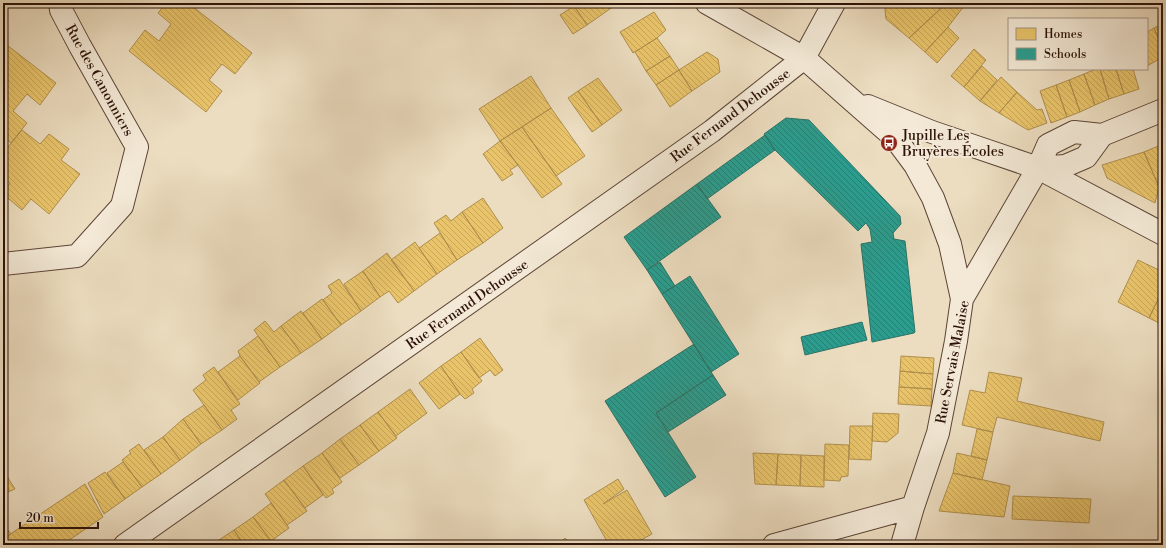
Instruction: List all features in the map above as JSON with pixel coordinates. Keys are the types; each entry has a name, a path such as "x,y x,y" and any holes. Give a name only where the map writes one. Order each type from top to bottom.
{"street":[{"name":"Rue des Canonniers","path":"3,264 77,256 122,206 137,147 80,46 61,10 60,3"},
{"path":"707,3 804,58 853,99 895,138 916,165 933,198 950,244 962,299"},
{"path":"804,58 834,3"},
{"name":"Rue Fernand Dehousse","path":"125,545 706,136 804,58"},
{"path":"853,99 932,132 1038,168 1163,234"},
{"name":"Rue Servais Malaise","path":"902,545 913,506 938,433 956,341 962,299 1038,168 1048,145 1074,132 1102,135 1163,110"},
{"path":"774,545 913,506"}],"building: Homes":[{"path":"166,3 188,3 252,53 235,74 222,64 209,80 222,91 206,112 129,51 145,30 159,41 171,24 158,13"},
{"path":"562,3 572,3 565,8"},
{"path":"578,3 612,3 614,6 587,25 574,6"},
{"path":"890,3 936,3 940,9 909,38 886,19 886,6"},
{"path":"947,3 961,3 964,6 948,27 925,52 909,38"},
{"path":"574,6 587,25 573,34 560,15"},
{"path":"654,12 666,30 657,38 633,53 620,32"},
{"path":"1163,24 1163,49 1154,28"},
{"path":"948,27 959,38 937,63 925,52"},
{"path":"1154,28 1163,49 1163,57 1148,65 1148,31"},
{"path":"657,38 670,56 646,71 635,52"},
{"path":"3,42 56,83 40,105 27,94 13,111 27,123 11,143 3,136"},
{"path":"974,49 986,60 964,87 951,76"},
{"path":"707,52 718,59 720,72 692,91 679,70"},
{"path":"670,56 679,70 656,85 646,71"},
{"path":"982,66 997,80 980,101 964,87"},
{"path":"679,70 692,91 670,107 656,85"},
{"path":"1094,70 1100,70 1109,99 1095,105 1084,74"},
{"path":"1100,70 1116,70 1124,94 1109,99"},
{"path":"1116,70 1133,70 1139,89 1124,94"},
{"path":"1084,74 1095,105 1080,112 1069,80"},
{"path":"531,76 551,108 500,141 479,109"},
{"path":"1001,77 1017,92 999,113 980,101"},
{"path":"598,78 622,110 602,125 578,91"},
{"path":"1069,80 1080,112 1067,117 1056,85"},
{"path":"1056,85 1067,117 1051,123 1040,91"},
{"path":"578,91 602,125 592,132 568,98"},
{"path":"1017,92 1037,110 1042,109 1047,123 1028,130 999,113"},
{"path":"551,108 585,156 556,176 522,127"},
{"path":"522,127 562,184 542,198 500,141"},
{"path":"22,130 40,144 49,134 69,149 61,160 80,174 49,214 31,199 22,210 3,194 10,183 3,177 3,153"},
{"path":"500,141 518,165 510,170 513,174 502,181 483,154"},
{"path":"1163,144 1163,185 1159,187 1144,152"},
{"path":"1144,152 1159,187 1155,203 1107,178 1102,165"},
{"path":"483,198 503,228 483,243 462,212"},
{"path":"462,212 483,243 457,260 434,223 446,215 451,221"},
{"path":"440,233 457,260 437,274 419,248"},
{"path":"415,242 437,274 414,291 391,260"},
{"path":"387,253 414,291 398,303 389,291 380,297 363,271"},
{"path":"1138,260 1163,272 1163,289 1149,318 1118,302"},
{"path":"363,271 380,297 361,311 344,284"},
{"path":"339,279 361,311 341,325 323,300 332,293 328,286"},
{"path":"1163,289 1163,325 1149,318"},
{"path":"322,299 341,325 322,339 303,313"},
{"path":"301,311 322,339 301,353 281,326"},
{"path":"265,321 274,332 281,326 301,353 280,367 254,330"},
{"path":"258,336 280,367 259,382 238,351"},
{"path":"480,338 503,370 495,376 490,370 479,378 461,352"},
{"path":"461,352 482,381 472,389 474,393 465,399 441,366"},
{"path":"240,356 260,383 238,400 218,372"},
{"path":"901,356 934,358 933,374 900,371"},
{"path":"441,366 460,394 439,409 419,383"},
{"path":"214,367 240,404 231,410 237,419 222,430 193,390 206,380 203,375"},
{"path":"900,371 933,374 932,389 899,387"},
{"path":"989,372 1022,378 1017,401 1104,422 1100,441 997,417 993,432 962,425 970,390 985,393"},
{"path":"899,387 932,389 931,406 898,404"},
{"path":"410,389 427,413 396,436 378,412"},
{"path":"204,405 222,430 201,444 183,419"},
{"path":"378,412 397,438 379,451 360,425"},
{"path":"873,413 899,414 898,433 887,442 872,441"},
{"path":"183,419 201,444 180,460 163,437"},
{"path":"360,425 379,451 359,465 340,439"},
{"path":"850,426 873,426 871,460 849,459"},
{"path":"977,429 993,432 987,460 971,456"},
{"path":"163,437 180,460 161,474 144,450"},
{"path":"340,439 359,465 340,478 322,453"},
{"path":"139,444 161,474 142,487 122,460 131,453 129,451"},
{"path":"825,444 849,445 848,476 841,477 840,481 824,480"},
{"path":"322,453 342,482 332,489 334,493 326,498 303,466"},
{"path":"753,453 778,454 776,485 755,484"},
{"path":"957,453 987,460 982,480 953,473"},
{"path":"778,454 801,455 800,486 776,485"},
{"path":"801,455 824,456 824,487 800,486"},
{"path":"123,462 142,487 125,499 107,473"},
{"path":"303,466 323,495 305,508 284,480"},
{"path":"3,470 15,489 3,494"},
{"path":"105,472 125,499 104,514 88,483"},
{"path":"953,473 1010,486 1004,517 939,511"},
{"path":"618,479 624,489 603,504 627,490 652,534 632,545 609,545 584,500"},
{"path":"284,480 307,511 287,525 265,494"},
{"path":"85,484 103,517 62,545 3,545 3,539"},
{"path":"1013,496 1091,499 1089,523 1012,519"},
{"path":"271,503 289,528 271,541 253,517"},
{"path":"253,517 272,544 244,545 234,530"},
{"path":"3,524 11,534 3,539"},
{"path":"234,530 244,545 213,544"},
{"path":"565,538 572,545 558,545"}],"building: Schools":[{"path":"786,118 809,120 900,216 901,224 893,233 894,239 905,241 914,333 872,342 861,244 872,242 870,229 866,223 858,231 775,150 764,134"},
{"path":"765,135 775,150 707,199 697,184"},
{"path":"697,184 721,217 647,270 624,237"},
{"path":"660,262 675,286 662,294 647,270"},
{"path":"690,276 739,354 711,372 662,294"},
{"path":"862,322 867,340 805,355 801,337"},
{"path":"694,344 713,375 656,413 696,477 665,497 605,401"},
{"path":"713,375 726,395 668,432 656,413"}],"place":[{"name":"Jupille Les Bruyères Écoles","path":"889,143"}]}
